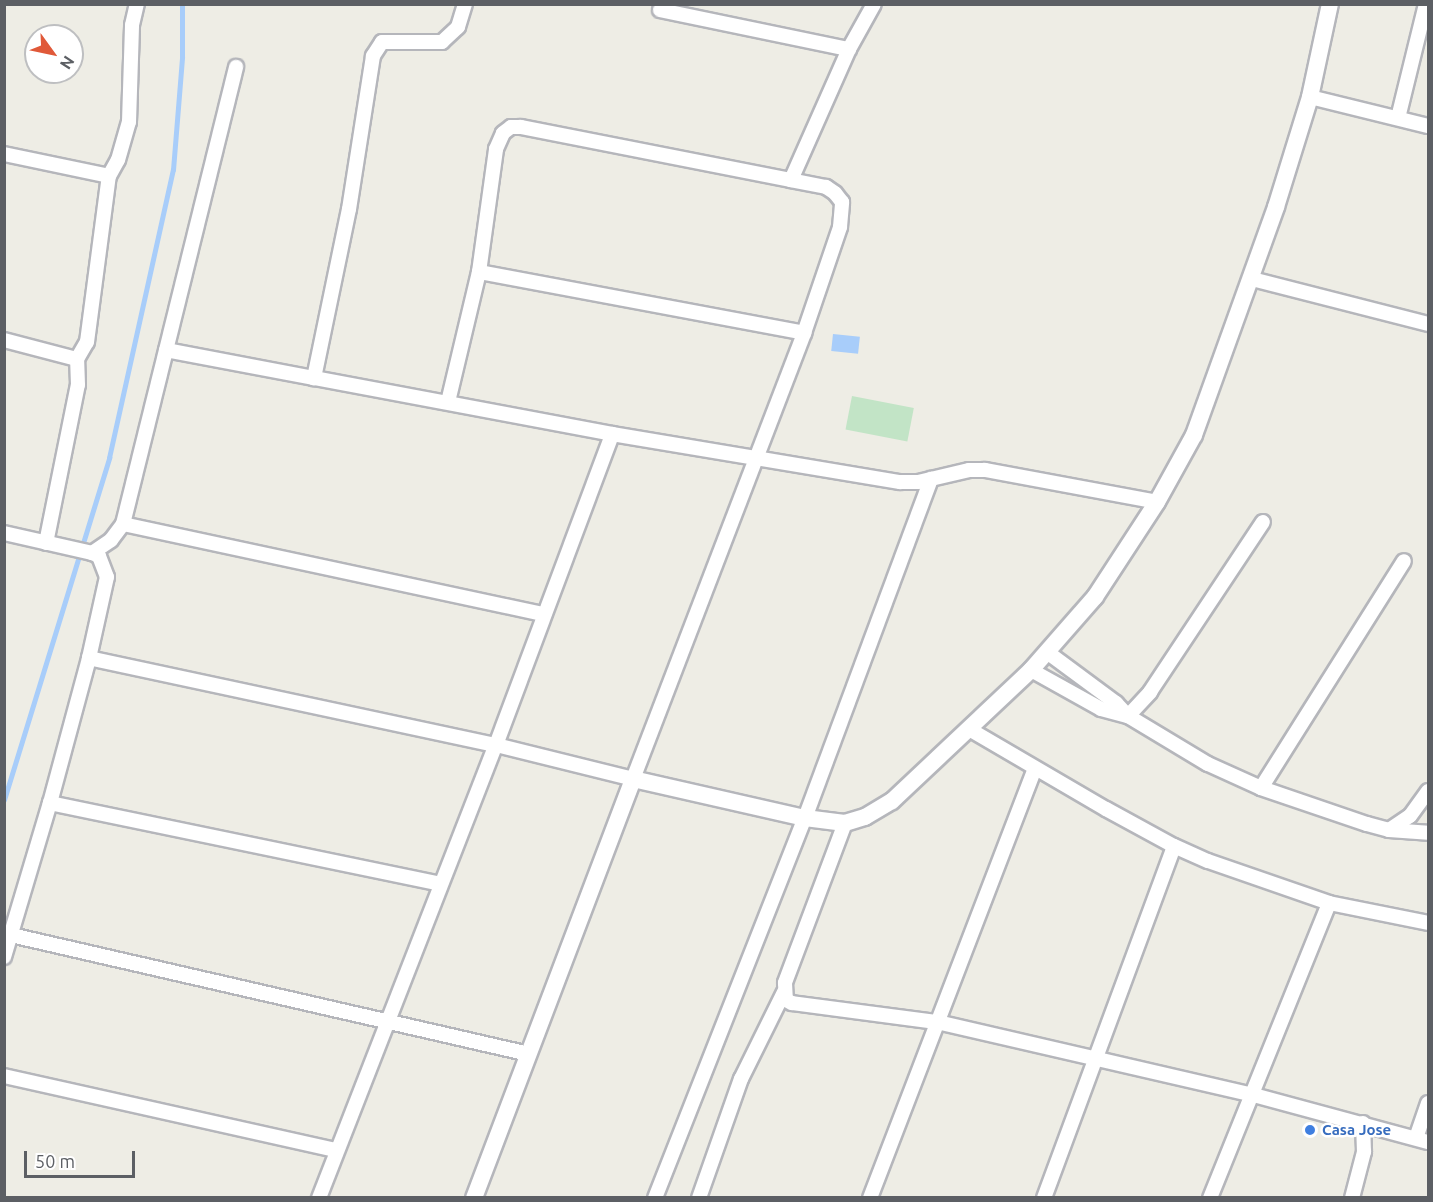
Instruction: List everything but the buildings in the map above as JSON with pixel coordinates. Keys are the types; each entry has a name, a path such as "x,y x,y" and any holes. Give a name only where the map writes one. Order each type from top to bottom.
{"street":[{"path":"53,544 78,385 78,359 87,342 109,176 118,160 129,122 132,25 136,4"},
{"path":"314,378 349,209 373,56 382,42 442,42 458,27 465,4"},
{"path":"791,180 849,49 874,4"},
{"path":"88,658 496,745 804,818 845,823 865,817 892,801 1031,670 1095,597 1157,502 1194,435 1252,279 1310,97 1330,4"},
{"path":"1398,118 1426,4"},
{"path":"660,10 849,49"},
{"path":"88,552 111,540 123,524 206,180 236,67"},
{"path":"1310,97 1428,126"},
{"path":"448,402 479,272 496,149 503,133 511,127 521,127 826,187 842,202 843,213 804,333 474,1197"},
{"path":"4,154 109,176"},
{"path":"479,272 804,333"},
{"path":"1252,279 1428,324"},
{"path":"4,340 78,359"},
{"path":"166,350 612,434 900,482 932,479 969,470 985,470 1157,502"},
{"path":"319,1197 496,745 612,434"},
{"path":"655,1197 804,818 932,479"},
{"path":"1128,716 1150,692 1263,522"},
{"path":"123,524 544,614"},
{"path":"4,533 99,556 106,577 51,803 4,957"},
{"path":"1261,788 1404,561"},
{"path":"1047,652 1116,703 1128,716 1208,764 1261,788 1336,815 1389,830 1428,833"},
{"path":"1031,670 1101,709 1128,716"},
{"path":"969,729 1034,770 1174,846 1241,874 1329,903 1428,923"},
{"path":"870,1197 1034,770"},
{"path":"1389,830 1410,816 1428,791"},
{"path":"51,803 440,884"},
{"path":"699,1197 741,1079 784,992 845,823"},
{"path":"1044,1197 1174,846"},
{"path":"1210,1197 1329,903"},
{"path":"11,935 529,1053"},
{"path":"784,992 786,1000 797,1005 936,1022 1251,1094 1422,1140 1428,1104"},
{"path":"4,1076 336,1150"},
{"path":"1353,1197 1364,1152 1363,1123"}],"green space":[{"path":"852,396 914,408 907,441 846,429"}],"water":[{"path":"833,334 860,337 858,354 831,351"}],"waterway":[{"path":"4,800 109,458 173,170 182,57 182,4"}],"place":[{"name":"Casa Jose","path":"1310,1130"}]}
